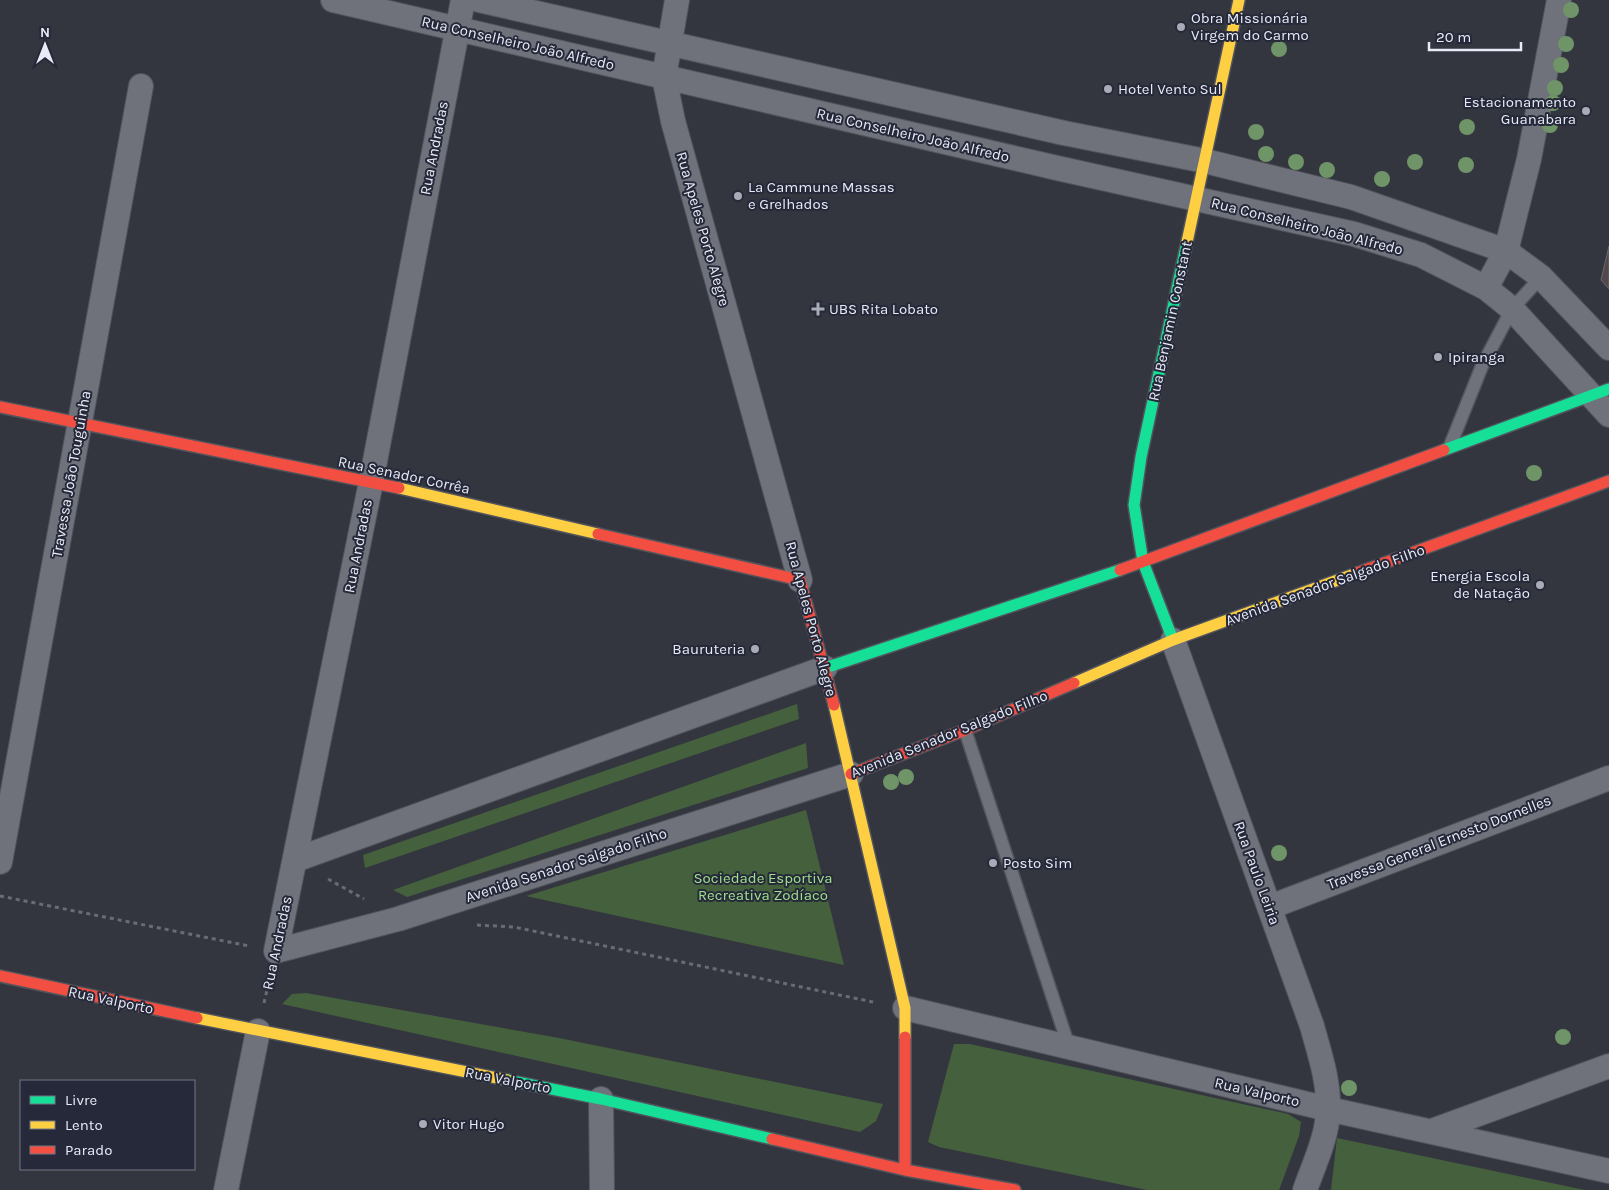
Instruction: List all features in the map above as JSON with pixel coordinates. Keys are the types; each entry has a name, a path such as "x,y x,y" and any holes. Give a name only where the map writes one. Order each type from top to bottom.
{"main road":[{"name":"Rua Benjamin Constant","path":"1173,640 1143,562 1134,505 1140,457 1240,0"},
{"path":"826,668 1143,562 1450,446 1601,392"},
{"name":"Rua Senador Corrêa","path":"0,406 371,482 800,580"},
{"name":"Avenida Senador Salgado Filho","path":"852,774 965,730 1173,640 1609,481"},
{"name":"Rua Apeles Porto Alegre","path":"800,580 826,668 905,1008 905,1170"},
{"name":"Rua Valporto","path":"0,976 258,1031 602,1099 905,1170 1015,1190"}],"street":[{"name":"Rua Conselheiro João Alfredo","path":"333,0 1057,168 1354,234 1421,255 1486,288 1512,309 1601,392 1609,415"},
{"name":"Rua Andradas","path":"276,951 371,482 456,28 463,0"},
{"path":"479,0 1064,133 1205,161 1352,197 1506,251 1541,276 1609,348"},
{"name":"Rua Apeles Porto Alegre","path":"677,0 664,77 673,121 800,580"},
{"path":"1486,288 1506,251 1529,159 1559,0"},
{"path":"577,56 585,25"},
{"path":"841,118 848,83"},
{"name":"Travessa João Touguinha","path":"0,862 141,86"},
{"path":"1057,168 1064,133"},
{"name":"Rua Paulo Leiria","path":"1173,640 1312,1026 1324,1072 1328,1109"},
{"path":"295,860 826,668"},
{"name":"Avenida Senador Salgado Filho","path":"276,951 398,919 852,774"},
{"name":"Travessa General Ernesto Dornelles","path":"1270,907 1609,778"},
{"name":"Rua Valporto","path":"905,1008 1328,1109 1432,1130 1609,1171"},
{"path":"226,1190 258,1031"},
{"path":"1432,1130 1609,1066"},
{"path":"602,1099 602,1190"},
{"path":"1305,1190 1321,1146 1328,1109"}],"lane":[{"path":"1450,446 1482,366 1512,309 1541,276"},
{"path":"965,730 1069,1048"}],"path":[{"path":"295,860 398,919"},
{"path":"0,896 276,951"},
{"path":"475,924 514,927 905,1008"},
{"name":"Rua Andradas","path":"258,1031 276,951"}],"green space":[{"path":"797,704 799,719 365,868 363,855"},
{"path":"806,743 808,768 407,897 393,890"},
{"name":"Sociedade Esportiva Recreativa Zodíaco","path":"806,810 844,965 526,896"},
{"path":"306,993 559,1038 883,1104 876,1121 860,1132 282,1004 292,994"},
{"path":"954,1044 970,1044 1288,1114 1301,1122 1299,1136 1279,1190 1147,1190 939,1147 928,1142"},
{"path":"1337,1138 1585,1190 1331,1190"}],"building":[{"path":"1609,246 1609,289 1601,280"}],"traffic: fast":[{"path":"1173,640 1143,562 1134,505 1141,457 1187,242"},
{"path":"1444,450 1609,389"},
{"path":"825,668 1120,570"},
{"path":"507,1080 601,1099 772,1139"}],"traffic: slow":[{"path":"1187,242 1239,0"},
{"path":"399,488 598,534"},
{"path":"1074,683 1173,640 1357,573"},
{"path":"834,705 905,1008 905,1037"},
{"path":"197,1018 507,1080"}],"traffic: jam":[{"path":"0,407 399,488"},
{"path":"1120,570 1444,450"},
{"path":"1357,573 1609,481"},
{"path":"598,534 800,580 834,705"},
{"path":"851,774 965,730 1074,683"},
{"path":"0,976 197,1018"},
{"path":"905,1037 905,1170"},
{"path":"772,1139 905,1170 1015,1190"}],"place":[{"name":"Obra Missionária Virgem do Carmo","path":"1181,27"},
{"name":"Hotel Vento Sul","path":"1108,89"},
{"name":"Estacionamento Guanabara","path":"1586,111"},
{"name":"La Cammune Massas e Grelhados","path":"738,196"},
{"name":"UBS Rita Lobato","path":"818,309"},
{"name":"Ipiranga","path":"1438,357"},
{"name":"Energia Escola de Natação","path":"1540,585"},
{"name":"Bauruteria","path":"755,649"},
{"name":"Posto Sim","path":"993,863"},
{"name":"Vitor Hugo","path":"423,1124"}]}
